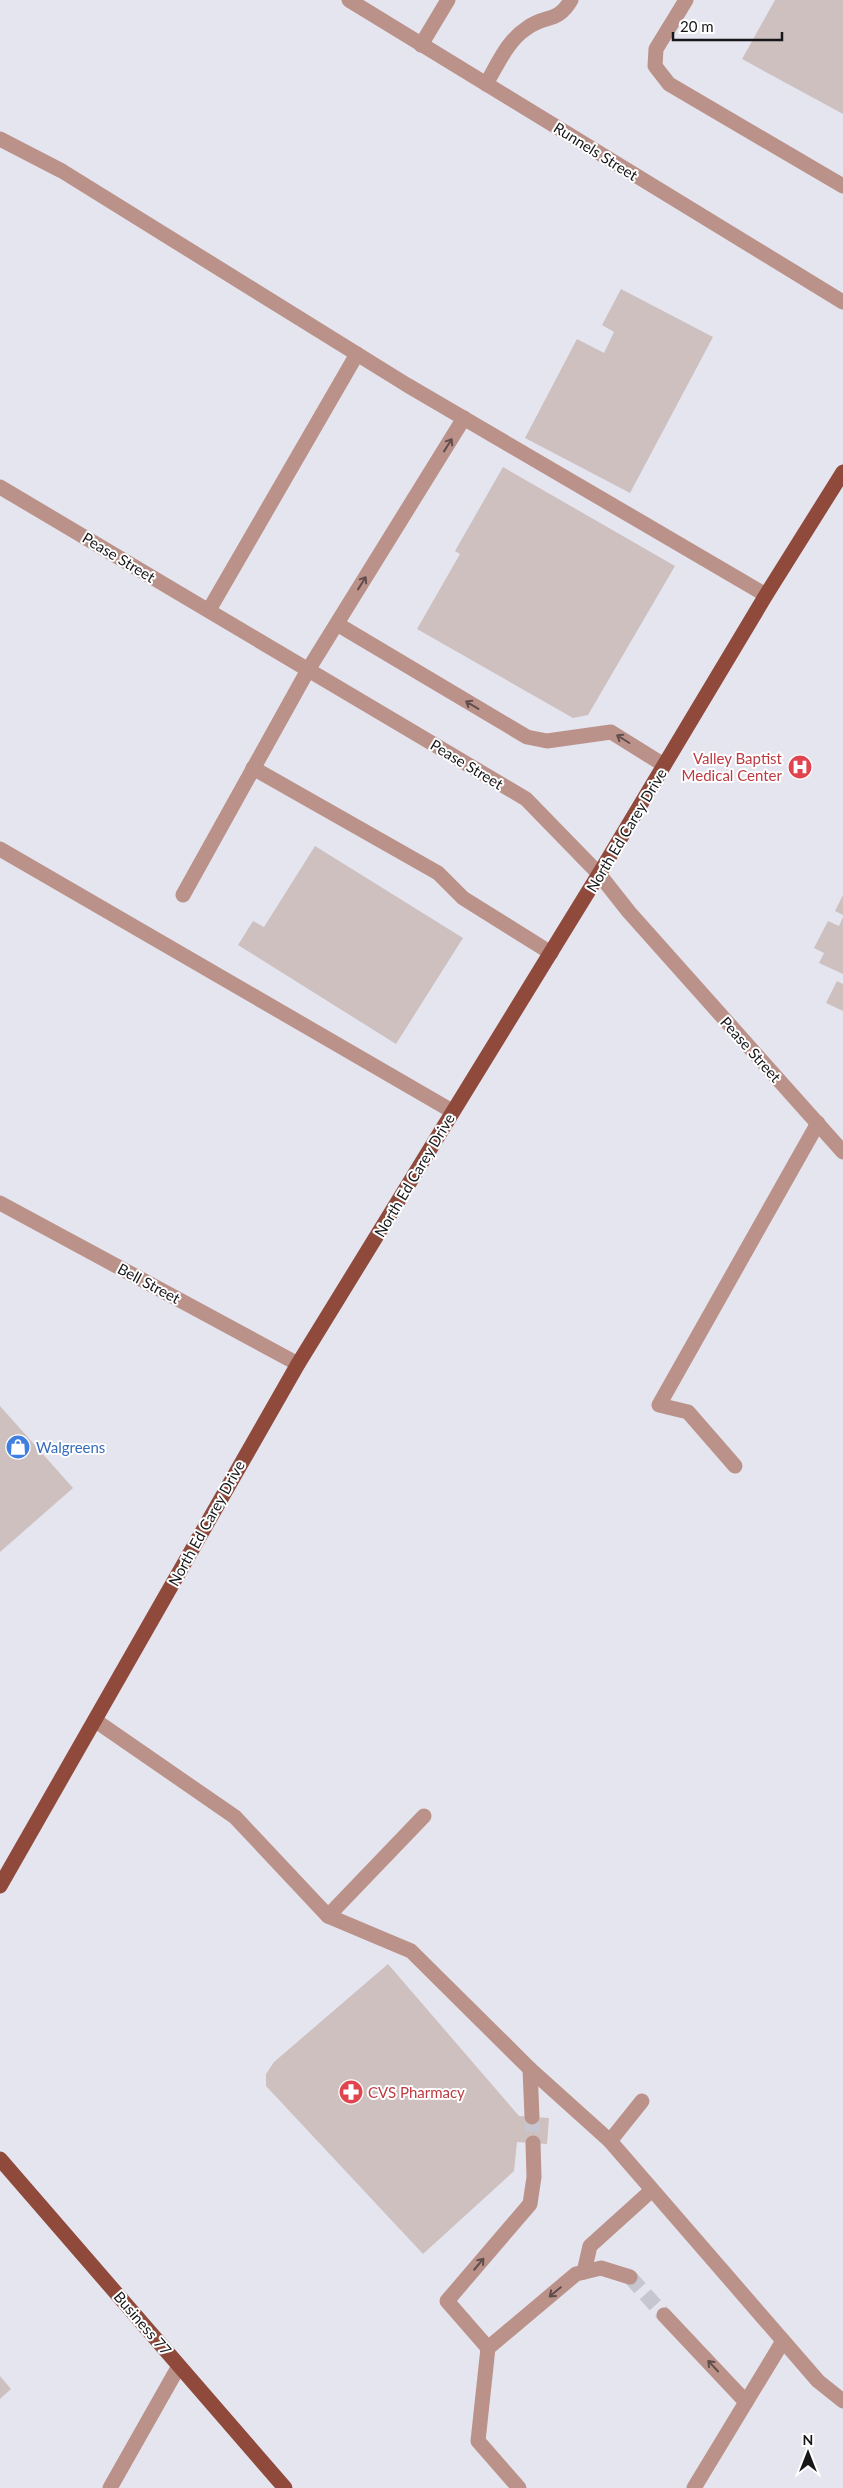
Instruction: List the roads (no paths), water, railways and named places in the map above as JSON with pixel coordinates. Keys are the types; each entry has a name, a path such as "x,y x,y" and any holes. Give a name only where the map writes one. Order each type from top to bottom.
{"main road":[{"name":"North Ed Carey Drive","path":"0,1886 96,1721 236,1470 298,1364 551,953 766,595 843,472"},
{"name":"Business 77","path":"0,2159 285,2488"}],"street":[{"name":"Runnels Street","path":"349,0 843,302"},
{"path":"421,45 448,0"},
{"path":"486,84 512,40 528,26 563,13 571,0"},
{"path":"686,0 656,49 655,66 669,84 843,186"},
{"path":"0,139 62,170 357,354 766,595"},
{"path":"209,610 357,354"},
{"path":"183,896 308,670 464,418"},
{"name":"Pease Street","path":"0,486 526,799 599,874 629,912 843,1152"},
{"path":"336,624 527,737 547,741 611,732 664,765"},
{"path":"253,768 438,873 463,898 551,953"},
{"path":"0,849 452,1111"},
{"path":"735,1466 688,1412 659,1405 818,1123"},
{"name":"Bell Street","path":"0,1203 298,1364"},
{"path":"96,1721 235,1818 328,1916 411,1951 530,2069 610,2141 818,2382 843,2401"},
{"path":"328,1916 424,1816"},
{"path":"530,2069 532,2117"},
{"path":"610,2141 642,2101"},
{"path":"488,2348 448,2301 530,2204 534,2177 533,2143"},
{"path":"584,2272 590,2246 652,2190"},
{"path":"519,2488 478,2441 488,2348 576,2274 601,2268 630,2277"},
{"path":"664,2315 746,2402"},
{"path":"694,2488 783,2340"},
{"path":"110,2488 179,2366"}],"tunnel":[{"path":"532,2117 533,2143"},
{"path":"630,2277 664,2315"}],"place":[{"name":"Valley Baptist Medical Center","path":"800,767"},
{"name":"Walgreens","path":"18,1447"},
{"name":"CVS Pharmacy","path":"351,2092"}]}
